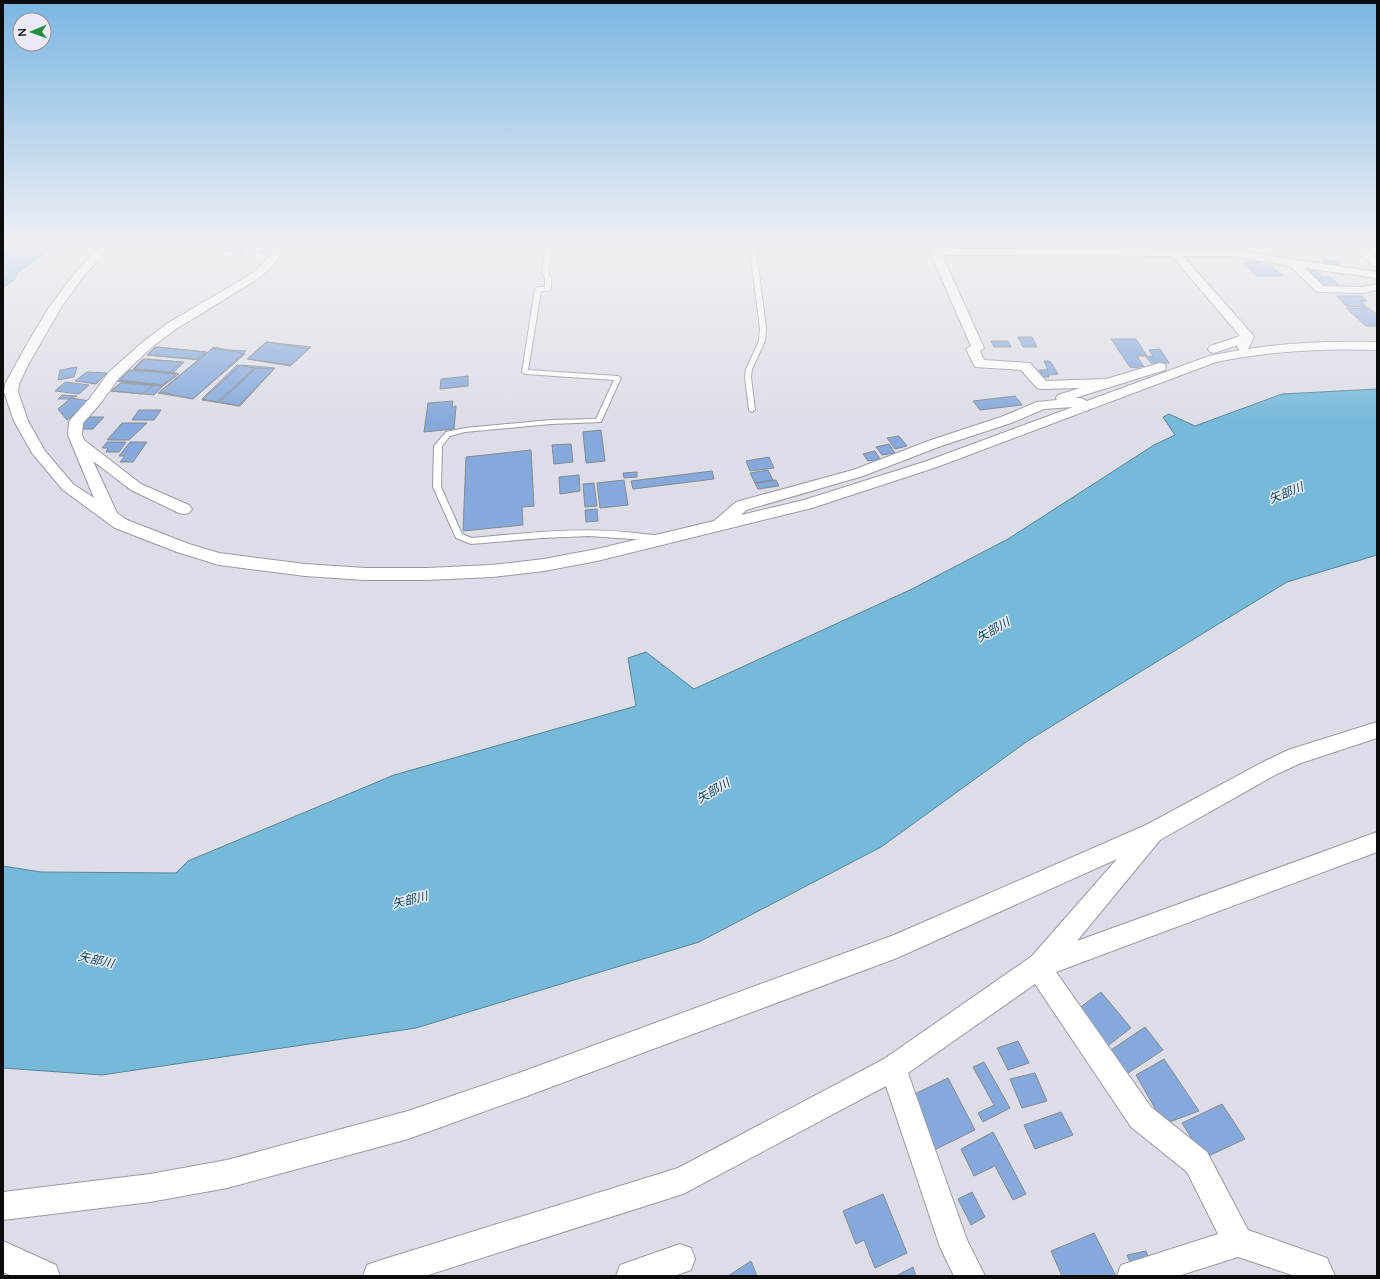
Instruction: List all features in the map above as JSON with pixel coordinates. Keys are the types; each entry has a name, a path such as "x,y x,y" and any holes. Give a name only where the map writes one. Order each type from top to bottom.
{"street":[{"path":"59,303 45,322 12,384 11,392 21,421 39,453 68,487 121,524 183,548 219,559 305,570 365,574 427,574 492,571 544,565 597,555 807,504 932,464 1213,359 1240,353 1300,346 1377,346"},
{"path":"112,518 97,488 78,443 75,435 76,422 95,401 114,375 148,344 172,326 211,303"},
{"path":"958,303 978,348 972,349 980,364 1025,366 1042,385 1107,383"},
{"path":"1219,303 1248,337"},
{"path":"718,525 741,506 858,473 936,443 1006,420 1107,383 1248,337"},
{"path":"1240,353 1248,337"},
{"path":"1042,406 1103,400"},
{"path":"78,443 136,487 184,509"},
{"path":"3,1206 150,1188 227,1174 408,1125 519,1086 897,946 1154,832 1270,768 1295,756 1377,730"},
{"path":"378,1276 683,1180 893,1068 1038,967 1154,832"},
{"path":"1038,967 1377,842"},
{"path":"1038,967 1141,1117 1197,1162 1238,1242"},
{"path":"893,1068 955,1248 970,1276"},
{"path":"1132,1276 1238,1242 1268,1251 1316,1269 1320,1276"},
{"path":"3,1256 45,1276"},
{"path":"631,1276 680,1259"}],"lane":[{"path":"536,303 525,372 618,378 600,421 544,423 465,430 448,434 438,446 437,487 459,536 471,542 558,533 640,535 660,539"},
{"path":"752,410 748,377 749,369 762,341 763,328 760,303"}],"water":[{"name":"矢部川","path":"1377,389 1377,555 1287,582 1029,740 881,847 699,942 416,1028 102,1075 3,1068 3,866 41,872 176,873 188,861 394,775 636,706 628,658 646,652 694,689 912,589 1008,539 1154,445 1175,435 1163,417 1169,414 1195,426 1282,394"}],"building":[{"path":"1343,303 1362,303 1366,307 1346,306"},
{"path":"1346,308 1369,308 1377,315 1377,326 1366,326"},
{"path":"1018,337 1032,337 1037,347 1023,347"},
{"path":"1111,339 1136,339 1147,356 1137,356 1144,367 1130,367"},
{"path":"991,341 1008,341 1011,347 994,347"},
{"path":"266,342 311,347 291,365 247,359"},
{"path":"267,342 308,349 290,366 248,359"},
{"path":"155,347 207,352 199,360 147,355"},
{"path":"157,347 205,352 196,359 147,355"},
{"path":"214,347 245,354 193,399 158,393"},
{"path":"212,349 246,351 193,399 160,392"},
{"path":"1160,349 1169,363 1151,363 1146,357 1153,356 1149,350"},
{"path":"143,359 184,362 173,373 133,369"},
{"path":"146,359 181,362 170,372 134,369"},
{"path":"1044,361 1050,361 1058,374 1043,377 1039,370 1048,370"},
{"path":"237,365 255,368 217,402 202,399"},
{"path":"241,365 275,368 240,406 202,400"},
{"path":"77,367 74,377 58,380 60,370"},
{"path":"256,368 274,369 238,406 220,402"},
{"path":"129,370 179,374 163,386 116,381"},
{"path":"131,370 177,373 163,385 119,380"},
{"path":"87,372 107,373 96,384 75,381"},
{"path":"468,376 468,386 440,389 441,379"},
{"path":"123,381 154,385 142,394 111,391"},
{"path":"65,382 89,385 79,394 55,391"},
{"path":"121,383 163,386 154,395 111,391"},
{"path":"62,395 77,396 69,399 58,399"},
{"path":"1015,396 1022,405 980,410 973,401"},
{"path":"71,398 90,401 67,420 58,409"},
{"path":"453,401 452,407 456,406 454,429 424,432 428,403"},
{"path":"139,410 161,410 154,420 132,420"},
{"path":"88,417 104,417 93,429 74,429"},
{"path":"122,423 147,423 129,440 107,440"},
{"path":"601,430 605,461 586,463 583,432"},
{"path":"899,436 907,446 895,449 887,438"},
{"path":"107,442 126,442 119,452 106,452 108,448 102,448"},
{"path":"130,442 147,442 133,462 120,462 125,456 119,456"},
{"path":"571,444 573,462 554,464 552,445"},
{"path":"889,444 895,453 882,455 876,447"},
{"path":"531,450 534,506 522,507 523,525 463,531 466,457"},
{"path":"875,451 880,459 868,461 863,454"},
{"path":"769,457 774,468 750,471 746,461"},
{"path":"768,470 773,480 755,483 750,473"},
{"path":"712,471 714,479 633,489 631,481"},
{"path":"637,472 637,477 624,478 623,473"},
{"path":"579,475 580,491 560,494 559,477"},
{"path":"624,480 628,505 600,508 597,483"},
{"path":"776,480 779,486 758,489 755,483"},
{"path":"594,483 597,506 585,507 583,484"},
{"path":"597,509 598,521 586,522 585,510"},
{"path":"1101,992 1131,1028 1097,1054 1067,1017"},
{"path":"1145,1027 1163,1050 1122,1077 1105,1054"},
{"path":"1018,1041 1029,1063 1008,1070 997,1048"},
{"path":"1164,1059 1199,1111 1164,1124 1136,1075"},
{"path":"984,1062 1010,1108 983,1122 978,1113 994,1105 973,1067"},
{"path":"1035,1073 1047,1101 1022,1108 1010,1079"},
{"path":"948,1078 975,1130 928,1153 902,1100"},
{"path":"1222,1104 1245,1139 1204,1158 1182,1123"},
{"path":"1061,1112 1073,1135 1035,1149 1024,1125"},
{"path":"993,1132 1026,1194 1013,1200 995,1166 974,1176 961,1149"},
{"path":"972,1192 985,1217 971,1225 958,1199"},
{"path":"883,1194 907,1253 875,1268 864,1240 856,1244 843,1211"},
{"path":"1094,1233 1116,1276 1062,1276 1051,1251"},
{"path":"1146,1251 1156,1276 1136,1276 1127,1255"},
{"path":"751,1261 757,1276 728,1276"},
{"path":"913,1267 916,1276 896,1276"}]}
